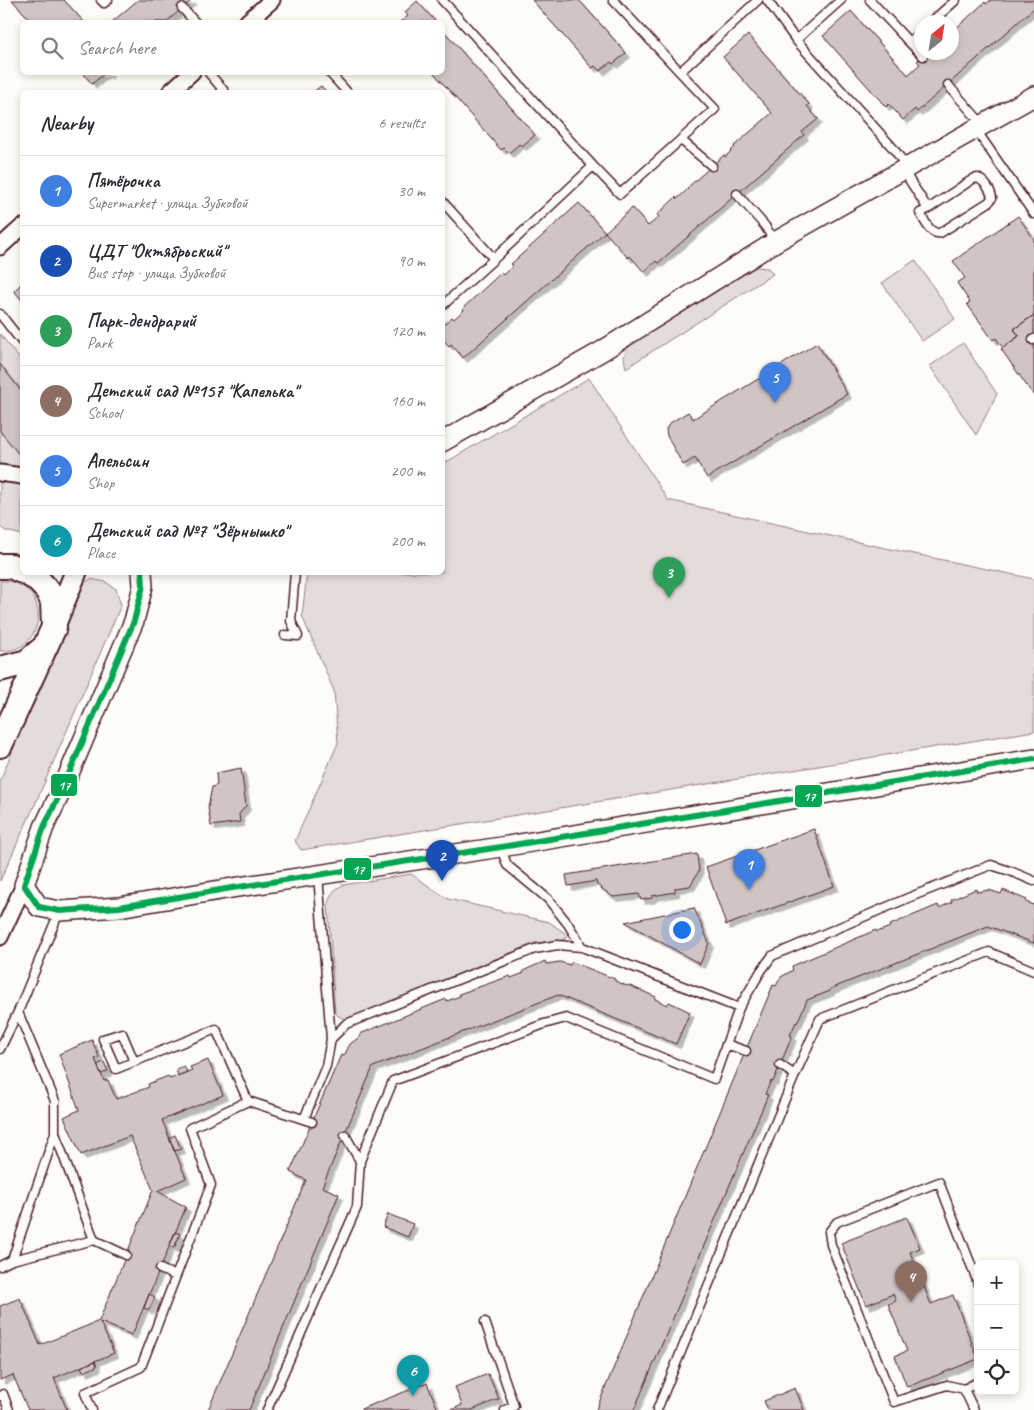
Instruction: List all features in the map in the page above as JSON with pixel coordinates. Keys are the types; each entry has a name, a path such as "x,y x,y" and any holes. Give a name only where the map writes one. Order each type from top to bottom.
{"main road":[{"path":"0,669 27,662 49,637 53,602 48,591 37,579 29,575"},
{"path":"0,745 75,575"}],"street":[{"path":"249,20 272,0"},
{"path":"172,90 189,75"},
{"path":"445,440 602,351 775,242 1034,96"},
{"path":"0,247 20,229"},
{"path":"0,473 20,476"},
{"path":"0,937 24,885 44,828 134,621 144,586 142,575"},
{"path":"24,885 39,907 60,910 120,907 501,847 1034,759"}],"lane":[{"path":"101,0 104,3 108,0"},
{"path":"442,0 620,194 715,109 613,0"},
{"path":"680,72 758,0"},
{"path":"767,0 796,40 893,148 928,209"},
{"path":"796,40 841,0"},
{"path":"870,0 914,47"},
{"path":"939,15 956,0"},
{"path":"182,8 193,20"},
{"path":"909,42 914,38"},
{"path":"211,75 223,90"},
{"path":"332,75 345,90"},
{"path":"948,84 979,126 1034,214"},
{"path":"681,140 712,166"},
{"path":"445,303 593,166"},
{"path":"978,178 983,181 992,194 989,202 936,234 932,232 920,214 928,209 973,179 978,178"},
{"path":"737,194 765,226 775,242"},
{"path":"445,204 494,259"},
{"path":"0,314 20,339"},
{"path":"285,635 298,636 291,621 295,575"},
{"path":"501,847 507,865 548,899 568,924 582,947"},
{"path":"268,1410 357,1207 360,1161 393,1081 544,1024 566,1018 714,1079 740,1008 761,970 772,956 990,865 1034,881"},
{"path":"92,1410 85,1393 141,1367 211,1184 190,1128 248,1101 308,1120 326,1066 331,1039 318,875"},
{"path":"0,1048 18,1012 60,910"},
{"path":"331,1039 346,1024 535,949 557,945 582,947 740,1008"},
{"path":"657,1410 795,1075 820,1019 989,952 1034,971"},
{"path":"12,1260 55,1132 55,1100 18,1012"},
{"path":"134,1059 122,1032 104,1039 116,1069 216,1029 248,1101"},
{"path":"726,1044 746,1051"},
{"path":"780,1065 795,1075"},
{"path":"55,1132 94,1240"},
{"path":"344,1135 360,1161"},
{"path":"974,1273 939,1182 837,1222 829,1232 831,1244 894,1402 947,1385 964,1390 974,1384"},
{"path":"0,1266 12,1260 94,1240 126,1255"},
{"path":"160,1269 176,1276"},
{"path":"486,1322 514,1406 505,1410"},
{"path":"964,1390 974,1410"},
{"path":"0,1396 3,1394 9,1410"}],"shaded area":[{"path":"915,260 955,319 922,341 882,283"},
{"path":"756,267 768,268 773,274 626,368 624,355 632,344"},
{"path":"0,334 20,359 20,534 6,531 0,527"},
{"path":"963,343 997,394 976,435 930,366"},
{"path":"589,378 668,500 1034,579 1034,731 301,850 295,841 338,743 334,691 302,616 307,575 445,575 445,463"},
{"path":"90,579 106,582 116,589 121,605 0,881 0,781 80,586"},
{"path":"0,581 12,582 25,588 33,597 38,609 34,633 26,643 15,649 0,651"},
{"path":"411,874 448,899 549,922 567,936 562,940 535,943 344,1019 335,1012 328,903 330,897 335,890 343,885"}],"building":[{"path":"12,0 64,0 82,20 30,20"},
{"path":"138,0 192,0 168,20 114,20"},
{"path":"532,0 579,0 626,53 613,64 611,62 600,71 595,66 592,68"},
{"path":"991,0 1034,0 1034,8 917,112 915,109 903,120 889,104 886,107 823,36 851,11 908,75 920,64 918,60 959,60 959,26 985,2 986,4"},
{"path":"417,1 434,20 403,20 408,16 405,12"},
{"path":"445,32 535,135 522,146 519,144 509,153 504,148 501,150 436,75 445,75"},
{"path":"748,35 809,104 807,106 818,119 802,132 804,135 658,263 656,261 644,272 630,256 628,258 605,232 632,208 648,226 659,217 657,215 676,197 677,199 772,113 723,57"},
{"path":"84,75 103,75 92,84"},
{"path":"321,86 325,90 316,90"},
{"path":"579,203 605,232 463,358 451,344 449,346 445,342 445,323 452,317 454,319 464,310 463,308 501,273 503,275 513,265 511,264"},
{"path":"1018,216 1034,239 1034,315 1014,329 1019,336 1003,348 996,338 993,340 967,304 970,302 957,283 965,278 953,261"},
{"path":"20,285 20,298 14,291"},
{"path":"1034,315 1034,396 1001,349 1019,336 1014,329"},
{"path":"817,343 847,394 707,478 695,458 683,465 667,436 666,429 670,423 688,412 693,419"},
{"path":"0,364 20,389 20,456 0,431"},
{"path":"241,768 246,806 239,814 240,822 211,826 208,807 212,787 217,785 216,773"},
{"path":"814,829 834,886 726,925 706,867"},
{"path":"697,854 699,871 690,886 675,888 675,892 652,896 652,898 641,900 639,894 613,897 597,885 596,881 568,886 566,875"},
{"path":"976,889 977,892 989,890 1001,894 1003,890 1034,905 1034,943 988,926 807,1000 790,1035 792,1036 773,1082 771,1081 765,1094 768,1095 634,1410 596,1410 773,985 776,986 781,977 793,970 792,966 876,930 877,932 890,927 890,925 938,905 939,908 952,902 951,900"},
{"path":"694,908 709,943 700,964 625,922"},
{"path":"545,961 546,964 560,962 570,965 572,962 656,997 655,999 667,1005 669,1002 690,1012 676,1044 558,995 373,1067 322,1187 339,1194 249,1410 208,1410 306,1180 290,1172 341,1055 344,1056 350,1044 361,1036 360,1034 446,999 447,1001 460,996 459,994 524,973 523,971"},
{"path":"92,1040 99,1057 95,1059 104,1081 108,1080 116,1099 149,1087 148,1084 168,1076 170,1079 192,1070 190,1067 208,1060 223,1095 162,1120 186,1178 157,1191 186,1207 132,1335 100,1322 114,1353 54,1378 67,1410 28,1410 13,1375 0,1380 0,1306 20,1298 40,1345 99,1321 153,1190 130,1136 81,1155 64,1117 79,1110 59,1054"},
{"path":"104,1062 108,1071 101,1074 97,1065"},
{"path":"184,1066 187,1072 178,1076 176,1069"},
{"path":"175,1135 181,1149 174,1151 169,1138"},
{"path":"388,1214 413,1224 408,1237 383,1227"},
{"path":"907,1217 920,1248 910,1252 931,1304 953,1295 974,1349 974,1361 907,1387 895,1356 907,1351 888,1304 896,1301 893,1294 866,1305 841,1243"},
{"path":"175,1232 180,1234 174,1248 169,1246"},
{"path":"149,1294 155,1297 149,1310 144,1308"},
{"path":"95,1361 97,1366 84,1372 81,1367"},
{"path":"488,1374 499,1399 472,1410 451,1410 462,1405 455,1387"},
{"path":"427,1383 438,1410 361,1410 361,1409"},
{"path":"795,1388 804,1410 768,1410 764,1401"}],"transit line":[{"name":"17","path":"142,575 143,586 134,621 65,783 44,827 24,885 39,907 60,911 119,907 501,847 1034,759"}],"place":[{"name":"Апельсин","path":"775,403"},
{"name":"Парк-дендрарий","path":"669,598"},
{"name":"ЦДТ \"Октябрьский\"","path":"442,881"},
{"name":"Пятёрочка","path":"749,890"},
{"name":"Детский сад №157 \"Капелька\"","path":"911,1302"},
{"name":"Детский сад №7 \"Зёрнышко\"","path":"413,1396"}]}
